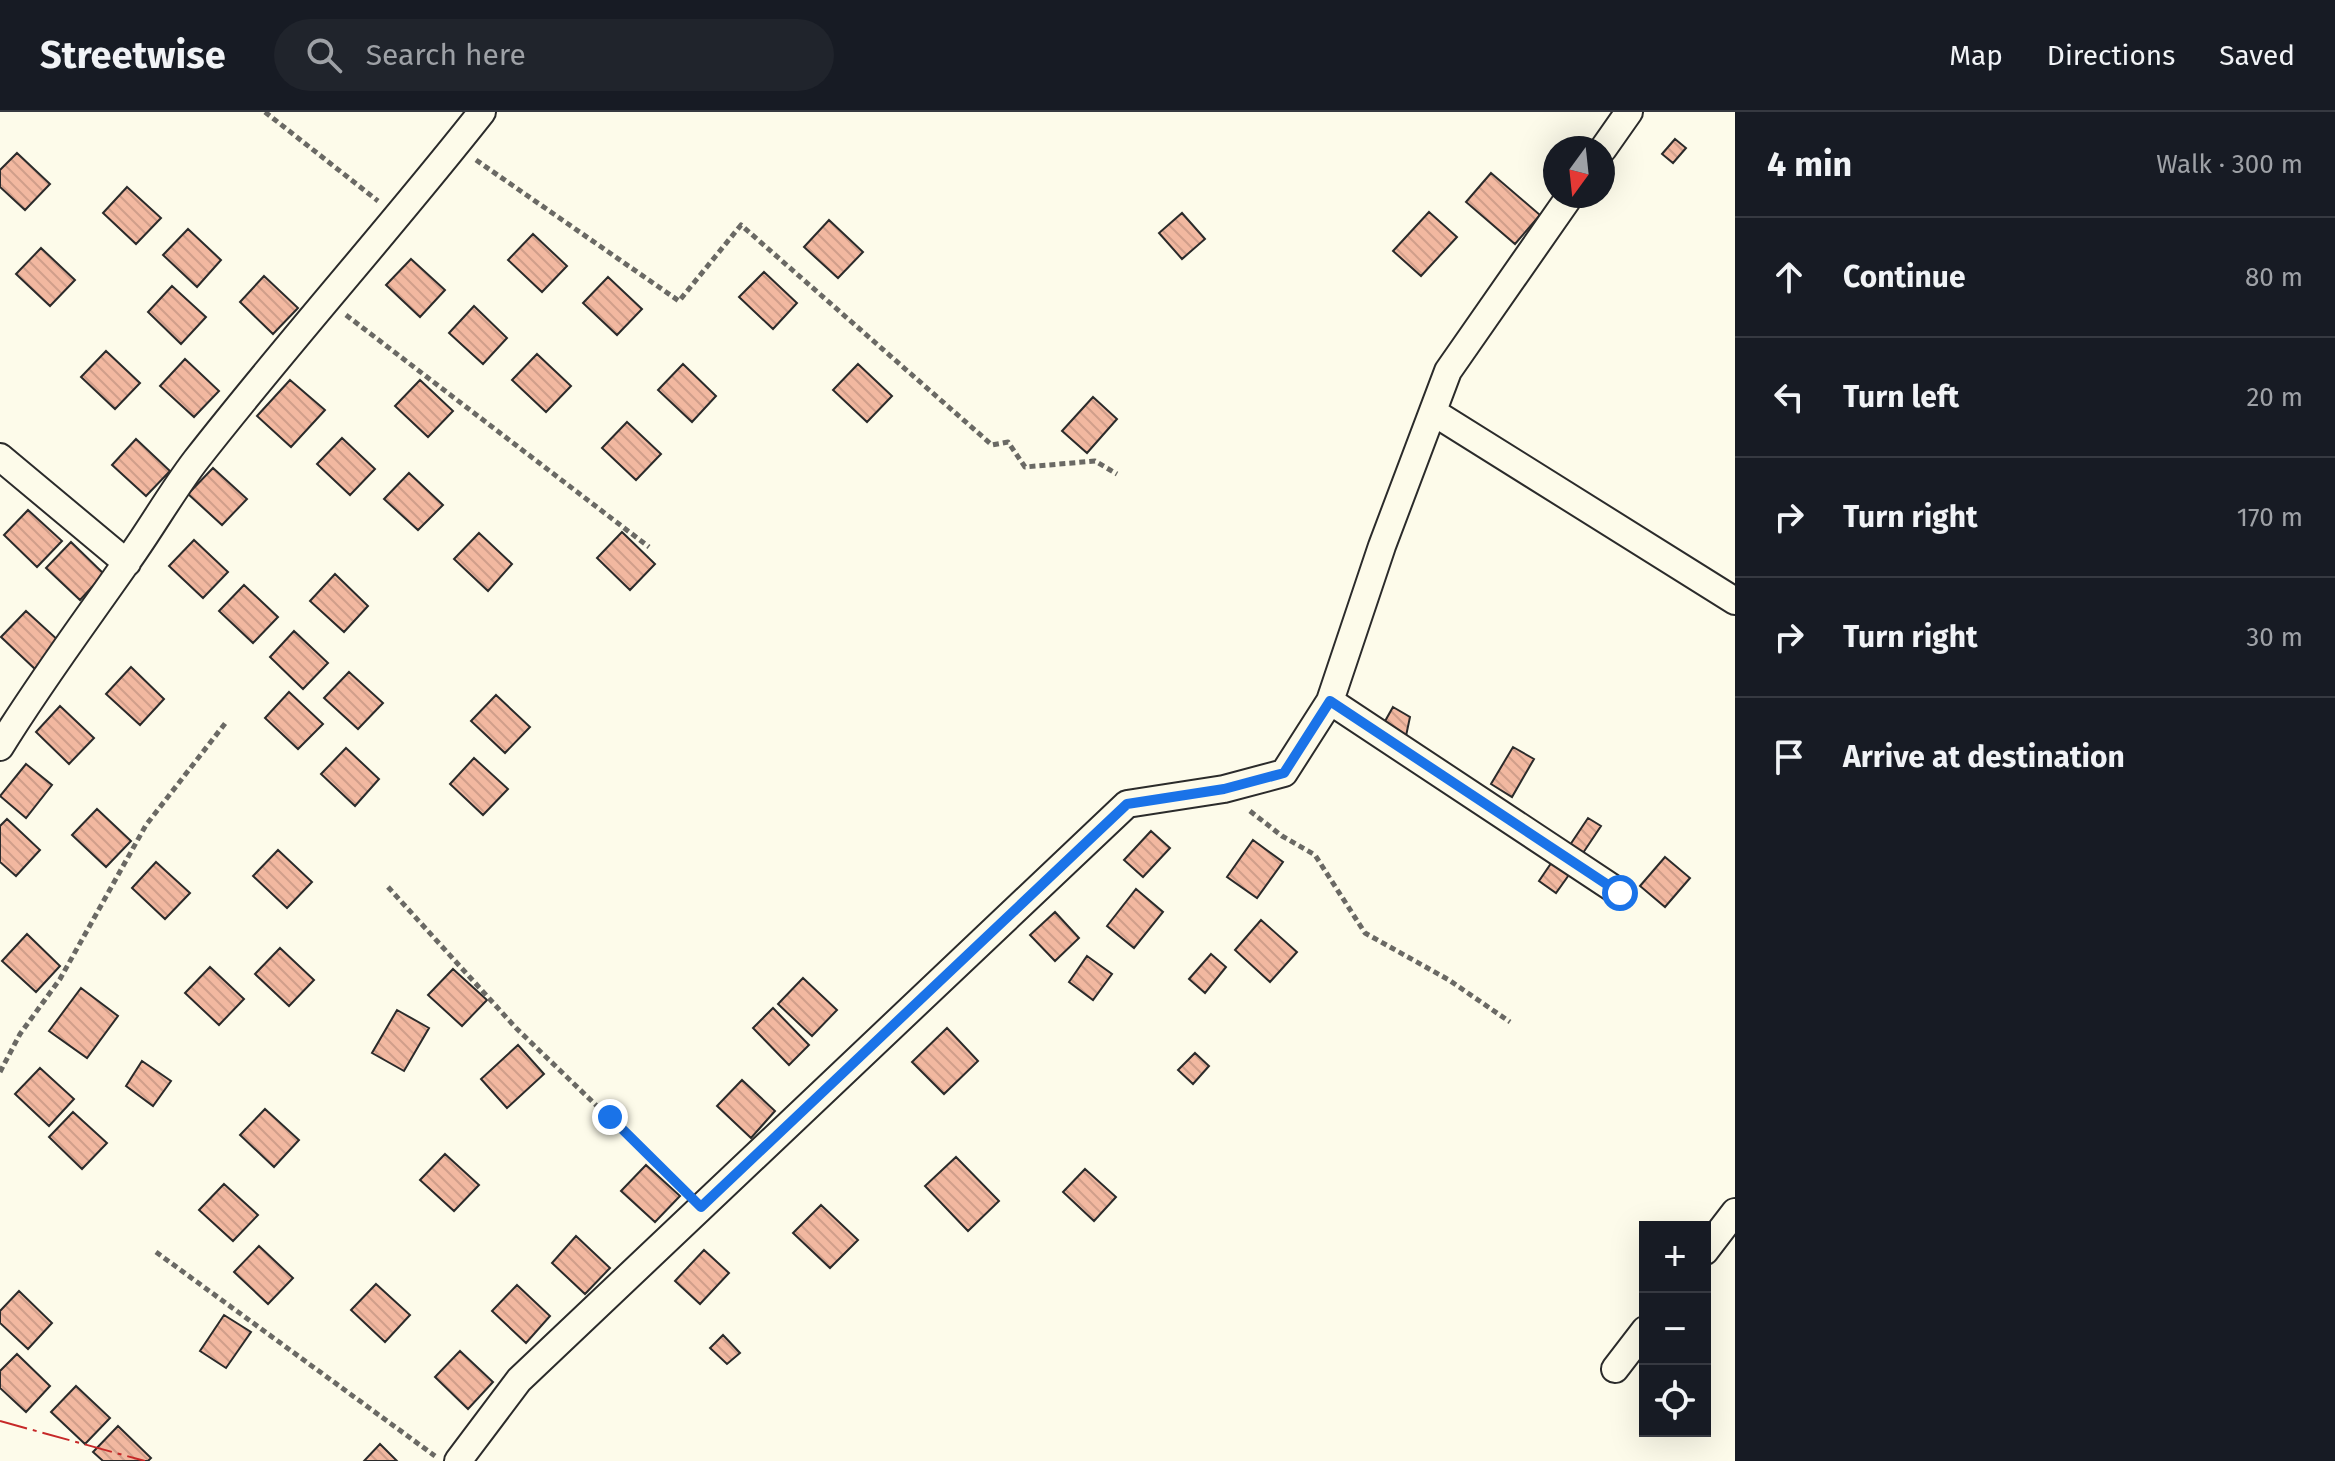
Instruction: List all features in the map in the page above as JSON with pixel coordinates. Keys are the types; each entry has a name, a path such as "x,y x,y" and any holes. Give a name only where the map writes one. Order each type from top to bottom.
{"street":[{"path":"0,747 194,463 482,112"},
{"path":"1612,136 1629,112"},
{"path":"458,1461 519,1380 1127,804 1224,789 1284,773 1330,701 1382,546 1448,371 1562,208"},
{"path":"1433,412 1735,601"},
{"path":"0,457 127,563"},
{"path":"1330,701 1620,893"},
{"path":"1711,1243 1735,1212"},
{"path":"1615,1369 1639,1338"}],"path":[{"path":"265,112 397,216"},
{"path":"455,146 679,301 741,225 992,445 1008,442 1025,467 1095,461 1117,474"},
{"path":"327,300 649,547"},
{"path":"0,1072 20,1034 60,979 146,825 227,721"},
{"path":"1240,807 1315,855 1365,933 1449,980 1510,1022"},
{"path":"388,887 516,1028 701,1207"},
{"path":"156,1252 442,1461"}],"building":[{"path":"1675,139 1686,148 1673,163 1662,154"},
{"path":"17,153 50,184 25,210 0,187 0,170"},
{"path":"1491,173 1540,215 1515,244 1466,202"},
{"path":"127,187 161,218 136,244 103,213"},
{"path":"1429,212 1457,237 1421,276 1393,251"},
{"path":"1182,213 1205,239 1182,259 1159,233"},
{"path":"829,220 863,252 838,278 804,247"},
{"path":"188,229 221,260 197,287 163,255"},
{"path":"533,234 567,266 542,292 508,260"},
{"path":"41,248 75,280 50,306 16,274"},
{"path":"411,259 445,290 420,317 386,285"},
{"path":"764,272 797,303 773,329 739,297"},
{"path":"264,276 298,308 273,334 240,302"},
{"path":"608,277 642,309 617,335 583,303"},
{"path":"172,286 206,317 181,344 148,312"},
{"path":"474,306 507,338 483,364 449,333"},
{"path":"106,351 140,383 115,409 81,377"},
{"path":"537,354 571,386 546,412 512,380"},
{"path":"185,359 219,391 194,417 160,386"},
{"path":"683,364 716,396 692,422 658,390"},
{"path":"858,364 892,396 867,422 833,390"},
{"path":"290,380 325,410 291,447 257,416"},
{"path":"420,380 453,411 428,437 395,406"},
{"path":"1093,397 1117,419 1087,453 1062,431"},
{"path":"627,422 661,454 636,480 602,448"},
{"path":"342,438 375,469 350,495 317,464"},
{"path":"136,439 170,471 146,496 112,465"},
{"path":"213,468 247,499 222,525 188,494"},
{"path":"409,473 443,505 418,530 384,499"},
{"path":"28,510 62,541 37,567 4,535"},
{"path":"622,532 655,564 630,590 597,558"},
{"path":"479,533 512,564 488,591 454,559"},
{"path":"194,540 228,572 203,598 169,566"},
{"path":"71,542 104,574 80,600 46,568"},
{"path":"335,574 368,606 344,632 310,601"},
{"path":"244,585 278,617 253,643 219,611"},
{"path":"26,611 60,642 35,669 1,637"},
{"path":"294,631 328,663 303,689 270,657"},
{"path":"131,667 164,699 140,725 106,694"},
{"path":"349,672 383,703 358,729 324,698"},
{"path":"289,692 323,724 298,749 265,718"},
{"path":"496,695 530,727 505,753 471,721"},
{"path":"60,706 94,738 69,764 36,732"},
{"path":"1393,707 1410,717 1406,736 1384,723"},
{"path":"1513,747 1534,759 1512,797 1491,784"},
{"path":"346,748 379,779 355,806 321,774"},
{"path":"474,758 508,789 483,815 450,784"},
{"path":"26,764 52,785 26,818 0,796"},
{"path":"97,809 131,841 106,867 72,835"},
{"path":"1588,818 1601,826 1583,853 1570,845"},
{"path":"7,819 40,850 16,876 0,862 0,826"},
{"path":"1151,831 1170,848 1143,877 1124,860"},
{"path":"1253,840 1283,862 1257,898 1227,877"},
{"path":"278,850 312,882 287,908 253,876"},
{"path":"1665,857 1690,878 1665,907 1640,886"},
{"path":"1554,859 1571,872 1556,893 1539,881"},
{"path":"156,862 190,893 165,919 132,888"},
{"path":"1136,889 1163,912 1134,948 1107,926"},
{"path":"1055,912 1079,938 1055,961 1030,935"},
{"path":"1261,920 1297,952 1270,982 1235,950"},
{"path":"27,934 60,966 36,992 2,961"},
{"path":"280,948 314,980 289,1006 255,974"},
{"path":"1211,954 1226,967 1205,993 1189,979"},
{"path":"1087,956 1112,974 1093,1000 1069,982"},
{"path":"210,967 244,999 219,1025 185,993"},
{"path":"453,969 487,1000 462,1026 428,995"},
{"path":"803,978 837,1010 812,1036 778,1004"},
{"path":"81,988 118,1016 87,1058 49,1031"},
{"path":"773,1008 809,1045 789,1065 753,1028"},
{"path":"397,1010 429,1028 404,1071 372,1053"},
{"path":"947,1028 978,1061 944,1094 912,1062"},
{"path":"518,1045 544,1074 507,1108 481,1079"},
{"path":"1195,1053 1209,1066 1193,1084 1178,1070"},
{"path":"142,1061 171,1081 153,1106 126,1086"},
{"path":"40,1068 74,1099 49,1126 15,1094"},
{"path":"742,1080 775,1111 751,1138 717,1106"},
{"path":"265,1109 299,1140 274,1167 240,1135"},
{"path":"73,1112 107,1143 82,1169 49,1137"},
{"path":"445,1154 479,1185 454,1211 420,1180"},
{"path":"956,1157 999,1201 968,1231 925,1186"},
{"path":"646,1165 680,1196 655,1222 621,1191"},
{"path":"1085,1169 1116,1197 1094,1221 1063,1192"},
{"path":"224,1184 258,1215 233,1241 199,1210"},
{"path":"821,1205 858,1240 830,1268 793,1233"},
{"path":"576,1236 610,1268 585,1294 552,1263"},
{"path":"259,1246 293,1278 268,1304 234,1272"},
{"path":"704,1250 729,1273 700,1304 675,1281"},
{"path":"376,1284 410,1315 385,1342 351,1310"},
{"path":"517,1285 550,1316 526,1343 492,1311"},
{"path":"19,1291 52,1323 28,1349 0,1323 0,1311"},
{"path":"224,1315 251,1332 226,1368 200,1351"},
{"path":"723,1335 740,1353 727,1364 710,1348"},
{"path":"460,1351 493,1382 468,1409 435,1377"},
{"path":"17,1354 50,1386 26,1412 0,1388 0,1371"},
{"path":"76,1386 110,1418 85,1444 51,1412"},
{"path":"118,1426 151,1458 148,1461 103,1461 93,1452"},
{"path":"380,1444 397,1461 364,1461"}],"power":[{"path":"0,1421 145,1461"}],"route":[{"path":"610,1117 701,1207 1127,804 1224,789 1284,773 1330,701 1620,893"}]}
